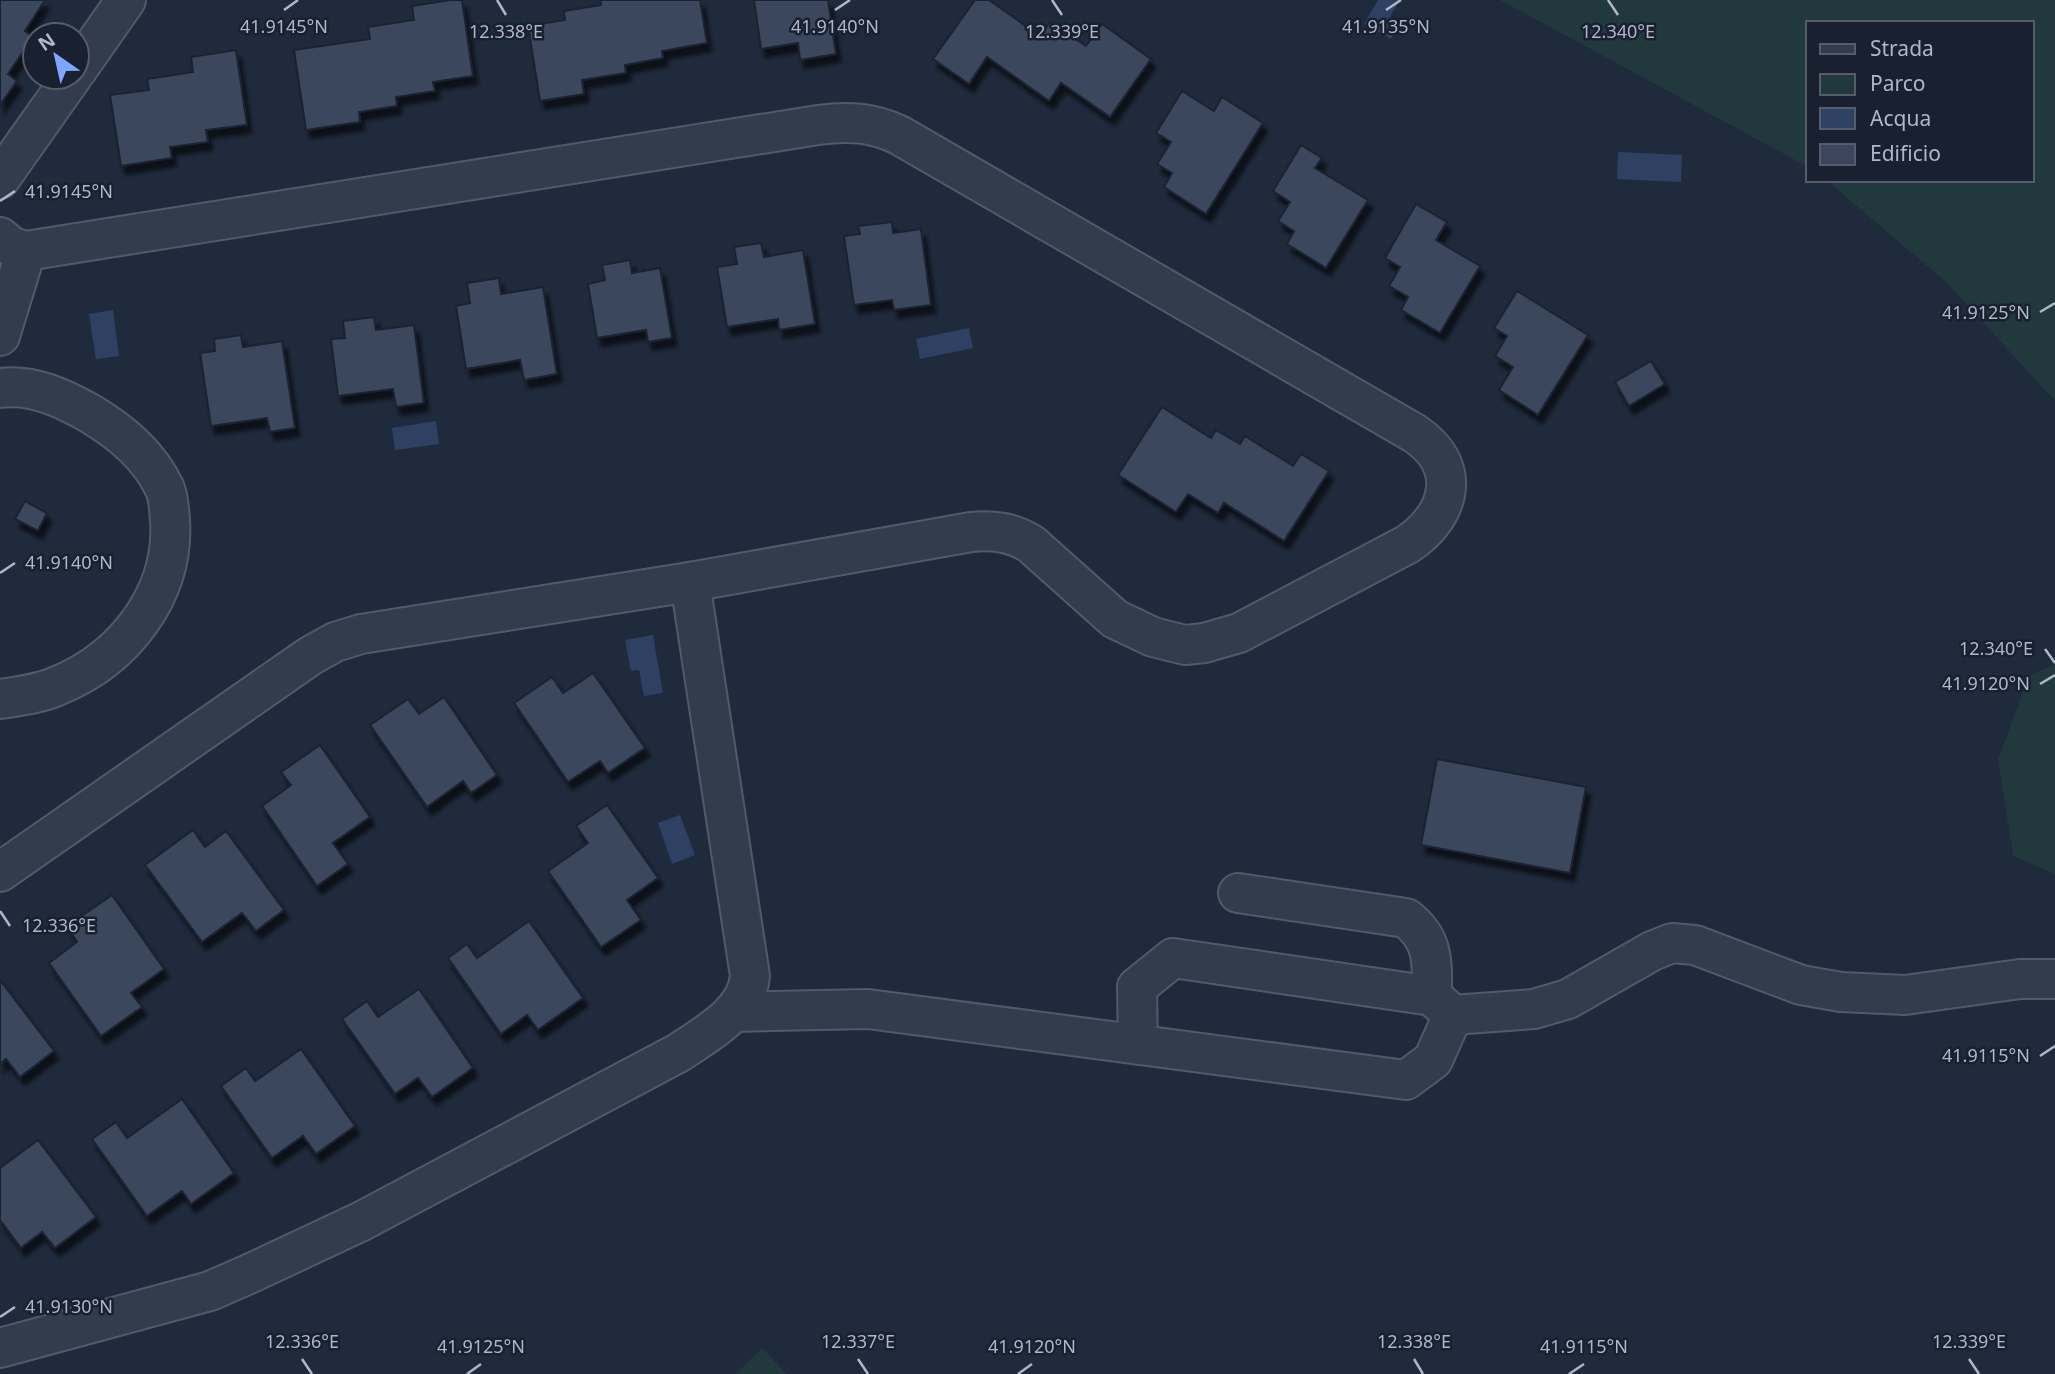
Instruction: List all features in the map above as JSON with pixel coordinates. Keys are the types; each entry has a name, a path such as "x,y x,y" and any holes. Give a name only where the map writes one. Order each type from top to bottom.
{"street":[{"path":"91,49 126,0"},
{"path":"0,179 62,91"},
{"path":"0,336 13,244 818,125 842,122 867,124 899,135 1414,433 1433,451 1443,466 1446,478 1442,508 1429,527 1408,544 1239,633 1194,645 1153,637 1124,624 1108,614 1031,544 1017,536 990,530 690,582 361,634 335,642 298,664 0,872"},
{"path":"0,388 32,389 62,399 117,430 149,463 166,492 171,534 168,560 158,590 144,617 131,634 103,659 57,686 0,699"},
{"path":"0,1348 210,1291 316,1244 649,1069 701,1038 733,1012 745,995 750,976 690,582"},
{"path":"733,1012 868,1009 1406,1080 1433,1060 1443,1006 1432,954 1418,928 1406,918 1238,893"},
{"path":"1138,1045 1137,987 1173,958 1443,1006 1534,1009 1568,999 1652,951 1672,943 1695,945 1801,985 1841,992 1905,995 2020,979 2055,979"}],"green space":[{"path":"1500,0 2055,0 2055,401 1946,282 1828,182 2034,182 2034,21 1806,21 1806,166"},
{"path":"2055,664 2055,874 2013,856 1998,759 2029,676"},
{"path":"762,1348 787,1374 735,1374"}],"water":[{"path":"1378,0 1400,0 1388,20 1398,26 1391,39 1364,24"},
{"path":"1618,152 1682,155 1681,182 1617,179"},
{"path":"113,310 119,356 96,359 89,314"},
{"path":"969,328 973,348 920,359 916,339"},
{"path":"436,421 439,444 395,450 392,428"},
{"path":"653,635 663,693 644,696 639,670 631,671 625,640"},
{"path":"680,815 695,855 672,864 658,823"}],"building":[{"path":"0,0 45,0 31,21 21,21 21,55 8,74 17,81 0,105"},
{"path":"462,0 473,76 433,82 435,91 396,97 397,106 359,112 360,122 306,130 294,50 370,39 368,27 414,20 412,6"},
{"path":"600,0 700,0 707,43 662,51 663,58 625,65 626,73 582,80 584,94 540,101 528,26 565,20 564,11 601,5"},
{"path":"754,0 828,0 836,54 800,60 798,43 761,49"},
{"path":"975,0 989,0 1040,36 1050,22 1086,46 1102,24 1151,59 1110,117 1061,83 1049,101 987,57 969,84 933,59"},
{"path":"236,50 247,125 206,130 208,142 170,147 172,158 121,166 110,95 149,90 147,79 193,72 191,57"},
{"path":"1182,91 1214,111 1222,97 1263,123 1206,214 1164,187 1172,173 1157,164 1171,142 1156,133"},
{"path":"1301,145 1322,158 1315,168 1368,200 1326,268 1287,244 1294,231 1278,221 1290,202 1273,191"},
{"path":"1416,204 1447,222 1436,240 1480,266 1440,333 1401,310 1408,297 1389,286 1400,267 1385,258"},
{"path":"892,222 893,233 921,229 931,305 894,310 892,300 854,305 844,236 860,234 858,226"},
{"path":"761,243 764,257 803,250 815,324 779,330 778,319 727,327 717,267 737,264 734,247"},
{"path":"630,260 632,273 660,268 672,338 648,342 646,330 597,338 588,284 605,280 602,265"},
{"path":"499,278 501,294 543,287 557,374 524,380 520,360 466,369 456,306 470,303 467,283"},
{"path":"1517,291 1588,335 1538,415 1499,390 1513,367 1495,356 1507,336 1494,328"},
{"path":"374,317 376,330 414,325 424,403 396,407 393,389 338,396 331,339 345,338 343,321"},
{"path":"241,335 243,347 282,341 295,428 270,432 267,418 211,426 200,353 215,351 214,339"},
{"path":"1651,361 1665,384 1629,406 1615,382"},
{"path":"1162,407 1211,438 1216,430 1240,444 1245,436 1293,466 1301,454 1329,471 1284,541 1224,503 1218,513 1188,494 1176,512 1118,475"},
{"path":"25,501 47,513 38,531 15,519"},
{"path":"593,673 645,748 608,773 600,761 568,782 514,703 552,677 563,693"},
{"path":"444,697 497,775 471,793 463,781 427,807 370,725 408,699 419,714"},
{"path":"320,745 370,817 333,843 348,864 317,886 262,806 291,785 281,772"},
{"path":"1437,759 1586,787 1570,873 1421,845"},
{"path":"607,805 658,878 627,900 641,920 601,947 548,871 588,843 576,826"},
{"path":"193,830 205,847 226,831 284,910 256,931 242,913 202,942 145,865"},
{"path":"112,895 164,969 131,993 142,1007 101,1036 49,963 77,942 67,926"},
{"path":"529,921 583,998 538,1030 527,1015 501,1034 448,958 467,944 477,958"},
{"path":"0,980 54,1051 20,1077 6,1059 0,1064"},
{"path":"419,989 473,1068 432,1097 418,1078 395,1094 342,1019 367,1001 378,1017"},
{"path":"301,1049 355,1126 316,1154 303,1136 272,1158 221,1086 246,1068 255,1081"},
{"path":"182,1099 234,1173 191,1204 182,1191 147,1216 92,1139 116,1122 127,1138"},
{"path":"38,1140 96,1217 55,1248 42,1232 21,1248 0,1220 0,1168"}]}
